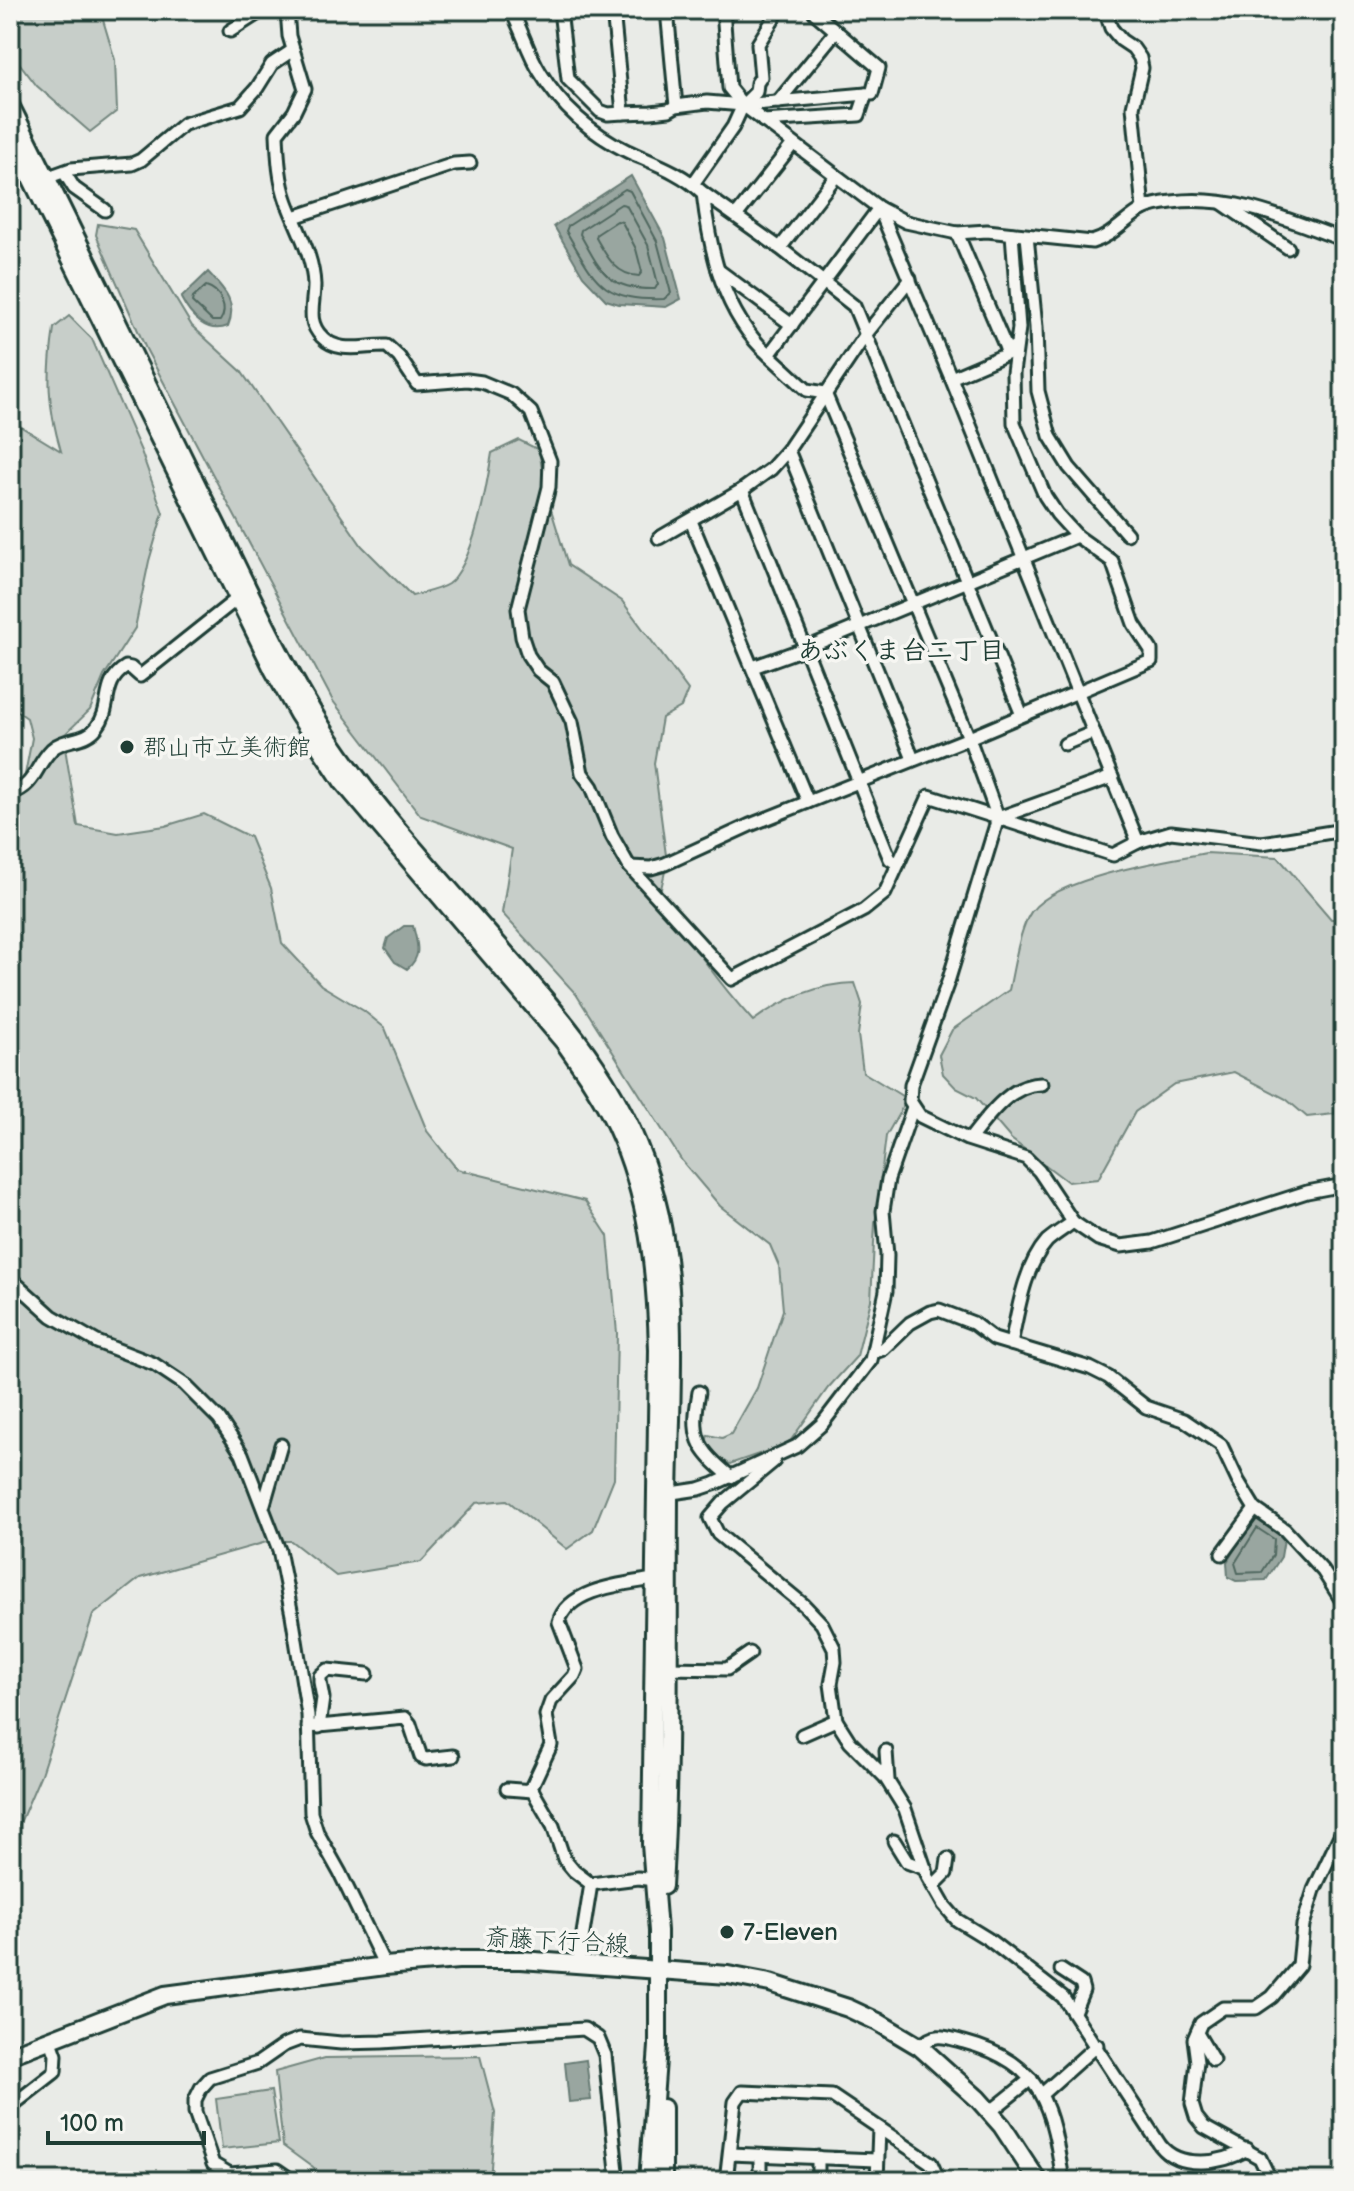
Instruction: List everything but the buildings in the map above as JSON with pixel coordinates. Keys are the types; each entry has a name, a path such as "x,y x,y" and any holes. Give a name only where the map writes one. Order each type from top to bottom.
{"street":[{"path":"230,31 263,10"},
{"path":"287,10 293,50 305,89 294,112 277,134 283,189 310,261 314,285 311,318 320,336 328,343 355,349 387,346 399,357 417,384 467,380 482,382 511,394 531,412 550,461 549,487 518,609 528,655 538,670 553,682 572,722 582,773 592,787 612,836 629,866 732,979 871,905 885,893 929,796 1113,855 1138,842 1171,832 1262,843 1344,830"},
{"path":"511,10 539,71 580,121 627,151 651,160 698,188 854,306 1022,715"},
{"path":"560,10 568,79 600,111 608,114 669,110 676,106 707,102 743,105 872,94 879,68 815,11"},
{"path":"613,10 623,113"},
{"path":"667,10 676,106"},
{"path":"723,10 729,88 743,105 879,208 906,222 957,233 987,231 1092,242 1104,239 1143,209 1190,200 1219,200 1251,207 1344,240"},
{"path":"779,10 758,44 761,77 756,92 743,105 698,188 711,252 740,321 753,340 807,390 825,393"},
{"path":"1105,10 1111,28 1133,48 1142,68 1133,107 1143,209"},
{"path":"778,102 836,31"},
{"path":"48,177 141,160 184,124 240,107 272,64 293,50"},
{"path":"763,121 859,115 866,94"},
{"path":"10,105 48,177 298,714 343,782 374,821 564,1042 590,1079 615,1126 640,1194 650,1237 656,1293 668,1668 666,1841 657,1971 658,2046 664,2106 663,2181"},
{"path":"10,135 48,177 74,188 105,210"},
{"path":"736,216 793,144"},
{"path":"294,217 454,164 470,163"},
{"path":"780,248 836,176"},
{"path":"1219,200 1288,248"},
{"path":"879,208 1138,842"},
{"path":"769,355 879,208"},
{"path":"629,866 651,868 665,864 750,825 1151,661 1153,657 1134,624 1112,561 1077,536 1045,496 1014,423 1011,348 957,233"},
{"path":"951,378 1007,354 1011,348 1019,328 1012,234"},
{"path":"1027,236 1036,327 1038,391 1050,436 1069,467 1127,534"},
{"path":"717,270 792,325"},
{"path":"659,538 742,490 771,469 788,450 866,334 910,279"},
{"path":"825,393 969,738 998,818 948,982 911,1085 910,1101 913,1107 920,1116 970,1139 1026,1158 1039,1171 1073,1222 1098,1239 1121,1246 1135,1246 1307,1192 1344,1185"},
{"path":"788,450 913,759"},
{"path":"742,490 890,859 898,864"},
{"path":"691,521 808,802"},
{"path":"753,667 1077,536"},
{"path":"10,794 31,782 59,744 82,739 91,733 103,716 110,682 117,672 126,667 140,676 243,594"},
{"path":"1065,744 1094,732"},
{"path":"998,818 1112,777"},
{"path":"970,1139 1019,1089 1042,1084"},
{"path":"875,1352 886,1291 883,1211 896,1154 913,1107"},
{"path":"1011,1344 1025,1285 1039,1251 1073,1222"},
{"path":"10,1278 52,1316 97,1342 154,1364 184,1384 219,1419 242,1454 279,1550 314,1727 311,1813 317,1832 385,1966"},
{"path":"662,1494 699,1489 797,1446 822,1424 875,1352 883,1349 910,1323 939,1310 973,1323 994,1339 1090,1368 1108,1377 1146,1407 1174,1415 1204,1432 1221,1445 1255,1509 1285,1530 1323,1571 1344,1604"},
{"path":"699,1392 695,1435 706,1455 731,1477"},
{"path":"263,1505 281,1445"},
{"path":"775,1456 774,1461 723,1503 710,1518 718,1534 804,1605 822,1624 834,1648 831,1684 836,1720 850,1742 888,1781 905,1809 933,1886 957,1920 988,1939 1063,1997 1170,2156 1193,2163 1224,2158 1247,2149"},
{"path":"658,1931 651,1844 654,1579 662,1494"},
{"path":"1222,1554 1255,1509"},
{"path":"654,1579 608,1586 587,1594 561,1616 561,1630 577,1669 551,1701 546,1715 551,1745 531,1788 553,1826 564,1859 591,1884 638,1878 654,1880"},
{"path":"668,1668 727,1669 750,1653"},
{"path":"314,1727 323,1698 320,1682 323,1672 367,1674"},
{"path":"314,1727 405,1718 421,1757 453,1756"},
{"path":"802,1735 836,1720"},
{"path":"886,1751 888,1781"},
{"path":"507,1789 533,1791"},
{"path":"1271,2181 1264,2163 1247,2149 1204,2127 1193,2110 1197,2062 1194,2039 1201,2023 1223,2008 1256,2008 1272,1997 1299,1965 1303,1925 1314,1890 1344,1827"},
{"path":"894,1841 907,1862 926,1869"},
{"path":"933,1886 946,1873 948,1859"},
{"path":"578,1964 591,1884"},
{"name":"斎藤下行合線","path":"10,2055 165,1995 385,1966 458,1960 578,1964 728,1975 814,1995 878,2022 920,2047 990,2112 1038,2181"},
{"path":"1061,1970 1081,1983 1083,1990 1074,2012"},
{"path":"293,2181 277,2170 230,2174 213,2164 195,2112 195,2100 210,2078 258,2063 284,2045 300,2039 341,2043 382,2042 584,2029 598,2038 605,2055 618,2181"},
{"path":"1197,2033 1213,2060"},
{"path":"920,2047 936,2035 984,2047 1006,2057 1031,2079 1042,2094 1053,2122 1063,2181"},
{"path":"10,2107 55,2072 56,2055 50,2038"},
{"path":"1042,2094 1097,2045"},
{"path":"648,2181 658,2046"},
{"path":"990,2112 1031,2079"},
{"path":"726,2181 735,2102 742,2092 832,2096 931,2163 939,2181"},
{"path":"877,2181 879,2128"},
{"path":"730,2154 876,2160"},
{"path":"760,2157 760,2181"},
{"path":"818,2157 818,2181"}],"shaded area":[{"path":"10,10 100,10 115,60 117,111 90,132 37,86 10,51"},
{"path":"98,224 134,230 192,326 241,371 362,546 412,596 448,584 465,560 478,523 492,453 519,440 539,450 546,493 568,565 622,601 688,690 681,707 662,718 654,763 667,863 660,893 703,959 753,1021 801,994 828,986 855,983 862,1004 858,1035 863,1072 902,1096 902,1108 886,1136 875,1224 871,1300 857,1356 828,1388 791,1440 782,1446 730,1464 716,1456 706,1442 708,1435 722,1438 731,1434 757,1388 783,1310 779,1266 770,1245 720,1206 682,1161 576,994 502,913 512,849 421,816 333,701 146,349 96,235"},
{"path":"69,316 92,339 141,451 163,513 135,628 104,676 90,710 63,736 78,826 118,833 165,826 204,814 250,837 271,888 282,943 321,985 385,1028 427,1131 457,1169 585,1201 608,1236 617,1333 614,1478 593,1530 567,1549 507,1500 476,1503 421,1562 336,1576 291,1541 270,1541 140,1578 93,1615 41,1774 10,1846 10,800 23,785 32,738 27,718 10,706 10,420 61,451 51,404 50,361 54,328"},
{"path":"1206,853 1278,857 1331,919 1344,919 1344,1084 1334,1114 1307,1117 1286,1099 1234,1072 1174,1084 1135,1112 1098,1179 1068,1182 1011,1139 976,1098 956,1088 943,1074 939,1055 952,1030 1009,990 1025,925 1039,903 1081,882 1108,873"},
{"path":"480,2056 495,2113 490,2181 331,2181 283,2146 275,2072 325,2058"},
{"path":"271,2091 279,2143 222,2149 216,2099"}],"water":[{"path":"631,176 665,238 681,299 666,307 619,304 606,300 583,276 554,226"},
{"path":"208,272 228,296 231,317 228,326 206,326 189,311 181,298"},
{"path":"404,926 413,926 418,949 407,969 395,962 385,948 388,938"},
{"path":"1260,1517 1284,1539 1281,1557 1266,1580 1236,1581 1228,1577 1227,1562 1250,1523"},
{"path":"586,2060 591,2100 569,2102 565,2063"}],"place":[{"name":"郡山市立美術館","path":"127,747"},
{"name":"7-Eleven","path":"727,1932"}],"district":[{"name":"あぶくま台二丁目","path":"901,651"}]}
